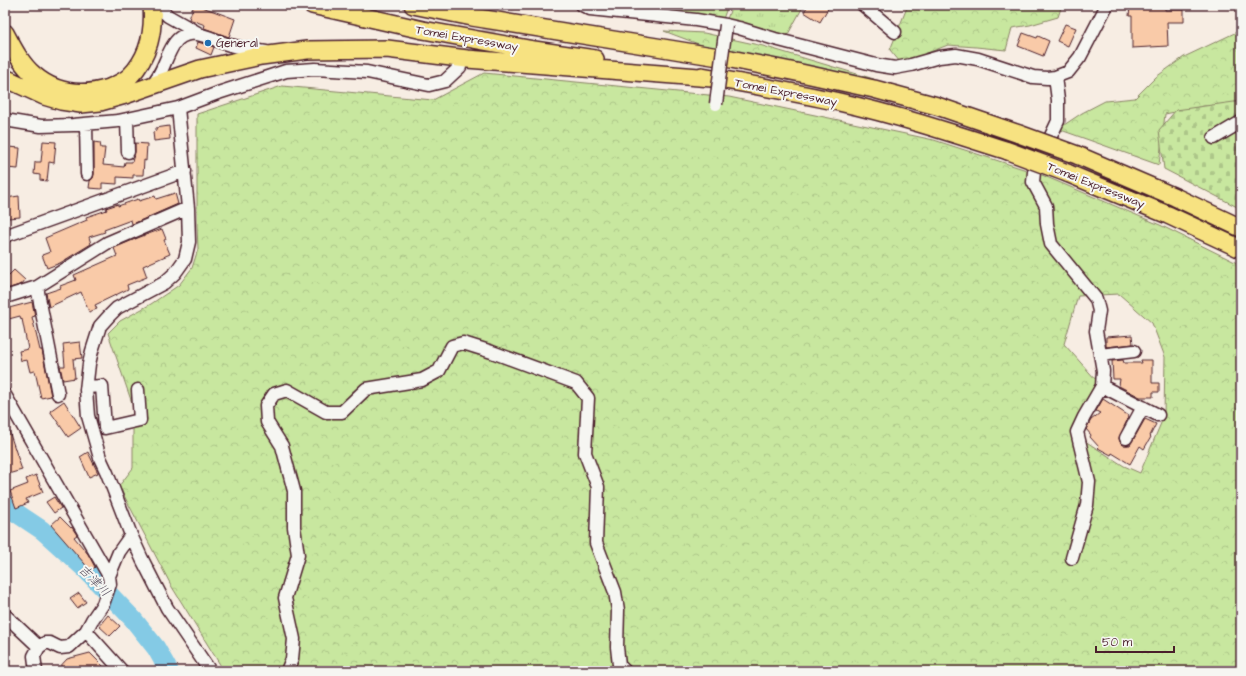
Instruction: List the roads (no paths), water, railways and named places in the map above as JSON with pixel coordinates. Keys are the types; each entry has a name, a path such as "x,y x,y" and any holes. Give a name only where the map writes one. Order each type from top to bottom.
{"highway":[{"path":"5,33 14,51 24,65 35,76 49,85 66,92 83,93 100,90 115,86 130,76 140,62 148,47 152,32 152,5"},
{"name":"Tomei Expressway","path":"312,5 423,30 534,50 780,89 920,122 1008,151 1067,173 1168,215 1241,249"},
{"name":"Tomei Expressway","path":"413,5 472,17 731,59 874,89 937,106 1077,155 1175,197 1241,228"},
{"path":"448,5 523,25"},
{"path":"5,78 44,96 61,101 81,104 100,102 208,67 261,56 307,50 386,50 467,60 712,78"}],"street":[{"path":"156,5 168,16 198,33 230,45 250,50 281,53"},
{"path":"582,5 590,9 696,20 726,25 876,65 895,68 911,65 939,56 956,55 978,59 1033,77 1047,78 1055,77 1068,72 1080,57 1107,5"},
{"path":"863,5 895,32"},
{"path":"716,104 726,25"},
{"path":"149,87 155,82 176,41 189,33 198,33"},
{"path":"5,120 41,126 86,124 127,119 178,108 218,93 286,71 315,69 367,72 429,85 445,81 460,67"},
{"path":"1055,77 1058,100 1058,120 1034,172 1033,182 1046,206 1047,224 1051,244 1096,299 1099,311 1096,331 1104,371 1102,386 1077,432 1089,482 1087,505 1072,558"},
{"path":"178,108 188,208 189,242 185,259 175,273 164,283 118,308 100,326 89,364 87,387 88,416 100,458 142,559 167,608 210,671"},
{"path":"127,119 128,152"},
{"path":"1214,138 1241,122"},
{"path":"86,124 87,174"},
{"path":"5,236 185,171"},
{"path":"5,297 38,286 107,243 188,208"},
{"path":"38,286 58,394"},
{"path":"287,671 292,659 294,639 285,598 298,555 294,527 294,491 282,446 267,422 266,406 274,394 287,390 326,412 342,412 366,388 422,380 439,371 452,346 463,343 576,383 588,398 585,453 598,486 596,542 615,592 618,610 617,647 619,665 625,671"},
{"path":"1100,354 1134,351"},
{"path":"87,387 102,386 105,428 140,420 138,390"},
{"path":"1102,386 1158,415"},
{"path":"5,395 109,576 110,584 103,604 86,631 69,647 60,648 50,643 45,643 39,647 34,656 36,671"},
{"path":"1126,438 1143,407"},
{"path":"109,576 119,552 131,535"},
{"path":"5,615 39,647"},
{"path":"86,631 122,671"}],"waterway":[{"name":"吉津川","path":"5,504 42,530 84,568 133,619 156,648 169,671"}],"tunnel":[{"path":"463,63 510,5"}],"place":[{"name":"General","path":"208,43"}]}
